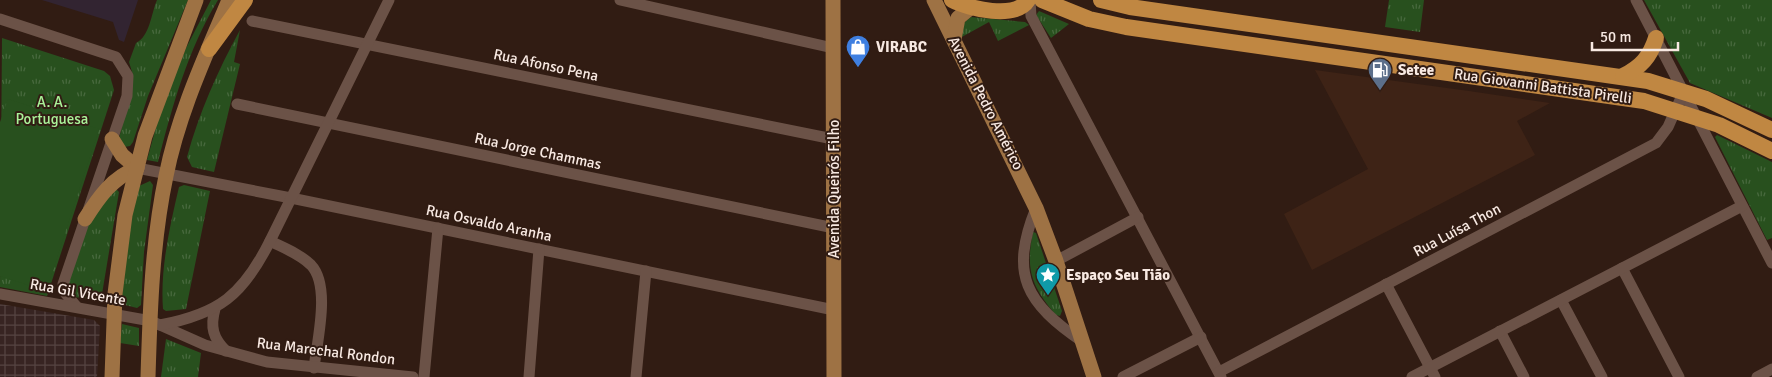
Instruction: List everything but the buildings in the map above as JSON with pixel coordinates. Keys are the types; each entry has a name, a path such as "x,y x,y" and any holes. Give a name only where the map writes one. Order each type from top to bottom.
{"highway":[{"path":"208,49 245,0"},
{"path":"952,0 970,8 1017,10 1029,0"},
{"name":"Rua Giovanni Battista Pirelli","path":"1042,0 1089,19 1126,28 1621,97 1676,109 1696,116 1772,151"},
{"name":"Rua Giovanni Battista Pirelli","path":"1101,0 1130,7 1657,82 1728,108 1772,130"},
{"path":"1623,76 1642,64 1650,53 1656,38"}],"main road":[{"path":"112,377 114,314 121,236 137,168 155,107 184,36 196,0"},
{"path":"184,36 207,0"},
{"path":"148,377 155,323 156,237 166,174 185,109 229,0"},
{"name":"Avenida Queirós Filho","path":"833,0 834,377"},
{"name":"Avenida Pedro Américo","path":"934,0 1036,208 1056,261 1094,377"},
{"path":"954,40 958,18 970,8"},
{"path":"112,139 122,155 137,168"},
{"path":"84,219 110,185 123,174 137,168"}],"street":[{"path":"155,323 192,319 215,309 250,276 270,241 389,0"},
{"path":"620,0 833,48"},
{"path":"1029,0 1031,16 1220,374"},
{"path":"1636,0 1772,263"},
{"path":"0,19 107,54 120,61 126,71 129,89 63,284 66,293 77,307"},
{"name":"Rua Afonso Pena","path":"252,20 833,139"},
{"name":"Rua Luísa Thon","path":"1220,374 1386,284 1656,143 1665,133 1684,91"},
{"name":"Rua Jorge Chammas","path":"237,104 834,228"},
{"name":"Rua Osvaldo Aranha","path":"137,168 834,310"},
{"path":"1412,377 1432,372 1500,331 1742,206"},
{"path":"1036,208 1023,249 1026,281 1040,307 1083,342"},
{"path":"1056,261 1138,217"},
{"path":"424,377 438,228"},
{"path":"270,241 305,260 316,272 320,281 321,301 314,368"},
{"path":"528,377 539,249"},
{"path":"1622,268 1679,377"},
{"path":"636,377 646,271"},
{"path":"1386,284 1432,372"},
{"name":"Rua Gil Vicente","path":"0,294 155,323"},
{"path":"1561,300 1602,377"},
{"path":"215,309 212,329 218,342 226,351"},
{"name":"Rua Marechal Rondon","path":"155,323 198,342 267,362 413,377"},
{"path":"1500,331 1524,377"},
{"path":"1123,377 1200,337"},
{"path":"1757,377 1772,369"}],"shaded area":[{"path":"42,0 138,0 124,42 119,40 113,22"},
{"path":"1315,70 1550,103 1517,121 1535,155 1312,270 1284,214 1368,169"},
{"path":"0,304 94,320 100,326 97,377 0,377"}],"green space":[{"path":"157,0 188,0 148,96 133,142 130,146 124,147 119,139 133,75 129,62 136,43 141,40 147,30"},
{"path":"211,0 218,0 198,38 182,79 158,162 147,160 161,109 186,48"},
{"path":"1389,0 1424,0 1420,32 1385,27"},
{"path":"1644,0 1772,0 1772,118 1690,83"},
{"path":"1039,11 1069,24 1051,38 1036,15"},
{"path":"971,17 1025,22 1029,25 998,41 989,22 960,38 959,27"},
{"path":"240,30 234,62 240,64 214,172 192,167 187,157 197,124 217,76"},
{"name":"A. A. Portuguesa","path":"2,38 104,71 110,76 114,90 47,296 0,287"},
{"name":"A. A. Portuguesa","path":"8,99 99,129 46,291 0,276 0,122"},
{"path":"1717,135 1772,162 1772,238 1767,240 1715,137"},
{"path":"150,181 153,185 144,252 141,305 137,308 121,304 131,216 139,186"},
{"path":"184,185 210,191 186,309 166,311 163,309 162,294 166,247 179,187"},
{"path":"116,189 119,192 101,300 74,297 67,286 90,219"},
{"path":"1033,232 1036,233 1062,311 1060,316 1056,315 1041,296 1032,277 1030,257"},
{"path":"122,324 139,328 139,346 120,343"},
{"path":"166,339 201,353 198,377 161,377"}],"place":[{"name":"VIRABC","path":"858,68"},
{"name":"Setee","path":"1380,91"},
{"name":"Espaço Seu Tião","path":"1048,296"}]}
